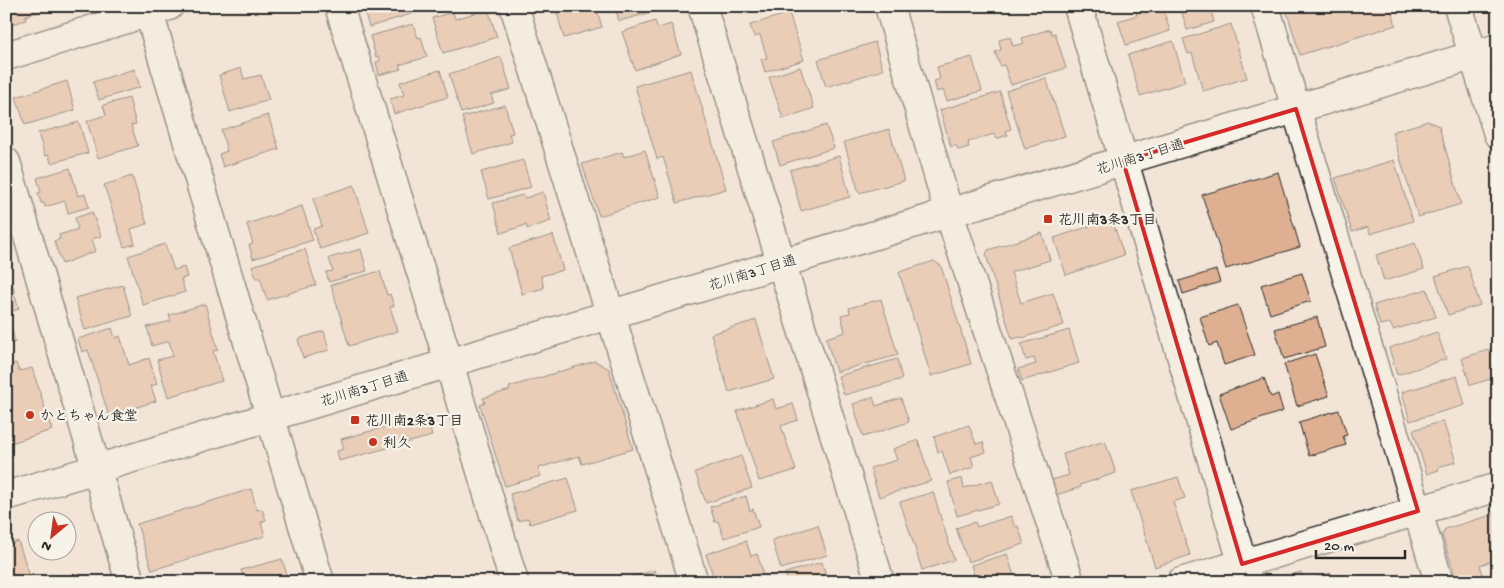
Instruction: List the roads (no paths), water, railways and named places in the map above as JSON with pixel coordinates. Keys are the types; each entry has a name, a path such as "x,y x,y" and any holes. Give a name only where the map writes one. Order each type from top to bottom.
{"street":[{"path":"339,6 514,582"},
{"path":"514,6 694,582"},
{"path":"702,6 880,582"},
{"path":"889,6 949,213 1070,582"},
{"path":"1078,6 1245,573"},
{"path":"1265,6 1438,582"},
{"path":"1458,6 1485,51 1498,134"},
{"path":"6,56 155,8 270,416 320,582"},
{"name":"花川南3丁目通","path":"6,496 1485,51"},
{"path":"6,162 130,582"},
{"path":"1181,582 1245,573 1418,511 1498,487"}],"place":[{"name":"花川南3条3丁目","path":"1048,219"},
{"name":"かとちゃん食堂","path":"30,415"},
{"name":"花川南2条3丁目","path":"355,420"},
{"name":"利久","path":"373,442"}]}
